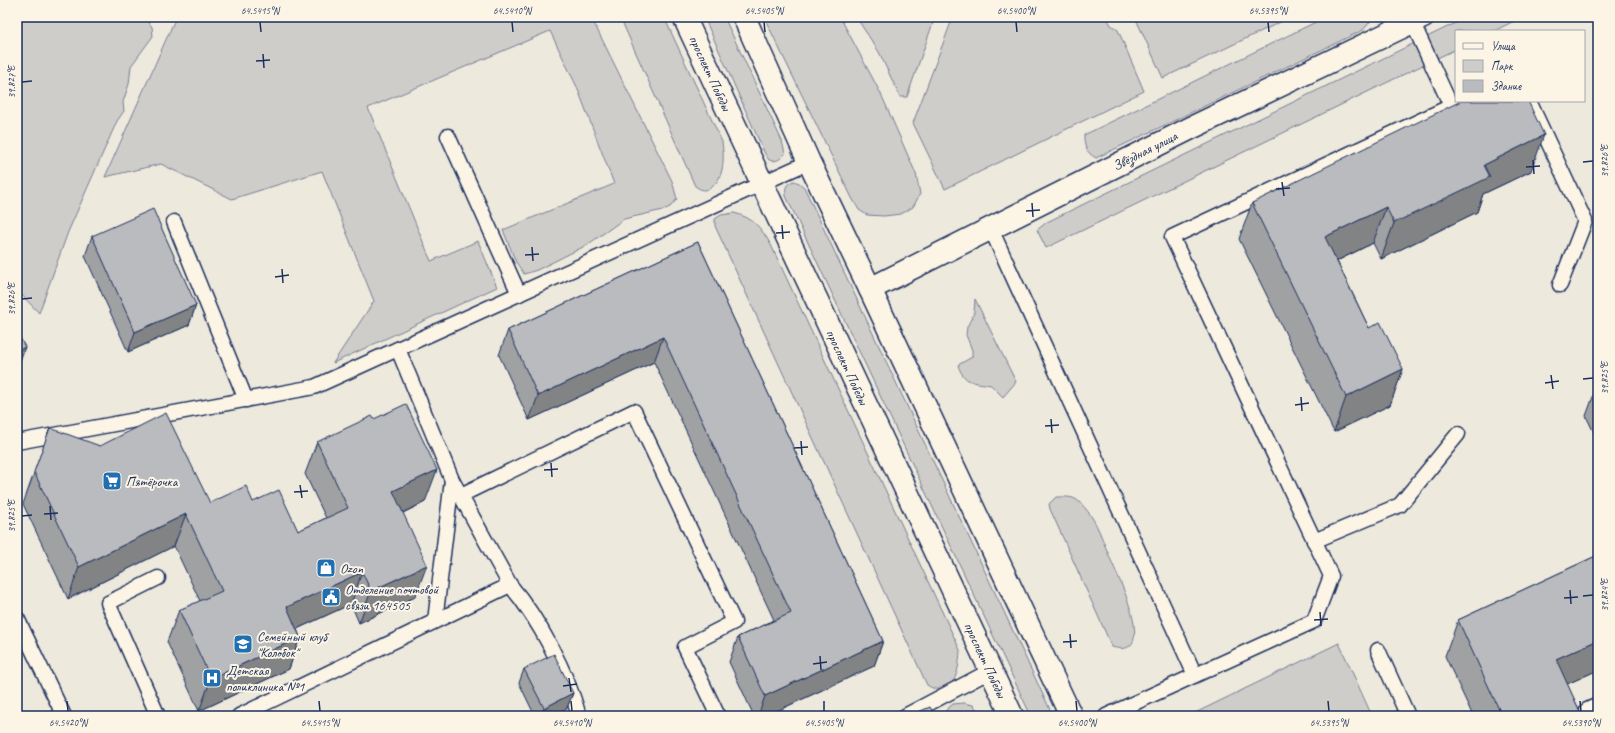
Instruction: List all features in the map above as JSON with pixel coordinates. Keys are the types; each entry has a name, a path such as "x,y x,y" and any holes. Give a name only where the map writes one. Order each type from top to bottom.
{"main road":[{"name":"проспект Победы","path":"684,17 761,184 1012,716"},
{"path":"744,17 809,162 1071,716"},
{"name":"Звёздная улица","path":"870,289 1191,128 1415,19"}],"lane":[{"path":"1415,19 1455,100"},
{"path":"1529,102 1585,221 1560,285"},
{"path":"1106,716 1314,620 1331,576 1172,237 1457,104"},
{"path":"448,136 519,294"},
{"path":"17,442 314,387 809,162"},
{"path":"174,222 246,400"},
{"path":"991,229 1195,675"},
{"path":"398,349 452,480 510,585 526,604 547,640 575,700 579,716"},
{"path":"461,496 634,411 734,622 685,647 718,716"},
{"path":"1314,541 1400,505 1458,434"},
{"path":"435,622 452,480"},
{"path":"158,578 108,603 158,716"},
{"path":"239,716 510,585"},
{"path":"17,618 64,716"},
{"path":"1378,650 1408,716"},
{"path":"905,716 990,671"},
{"path":"1590,716 1587,710 1598,705"}],"green space":[{"path":"17,17 145,17 152,27 153,36 131,66 129,84 123,102 124,111 117,121 68,232 39,313 17,290"},
{"path":"176,17 591,17 672,181 677,199 670,207 663,210 624,219 587,245 537,270 524,274 516,262 503,230 614,184 577,87 550,31 368,108 431,261 478,241 497,287 333,363 374,301 322,171 232,199 161,164 105,177"},
{"path":"620,17 664,17 722,142 723,166 716,183 710,189 703,190 695,186"},
{"path":"704,17 724,17 782,141 785,154 780,159 776,161 769,160 765,154"},
{"path":"764,17 840,17 881,94 916,174 920,194 913,207 901,214 884,216 867,215 859,210"},
{"path":"856,17 935,17 907,97 900,97 879,52"},
{"path":"953,17 1107,18 1111,25 1118,30 1144,91 945,189 913,123"},
{"path":"1135,17 1291,17 1163,78"},
{"path":"1326,17 1374,17 1363,30 1096,158 1086,149 1084,135"},
{"path":"1468,17 1522,17 1496,30 1455,30 1455,49 1046,248 1037,230 1047,222"},
{"path":"794,181 804,187 1053,716 1031,716 786,196 786,187 789,183"},
{"path":"734,213 747,218 756,224 771,245 960,650 957,673 947,687 937,689 927,685 715,226 715,219 721,215"},
{"path":"975,299 1016,382 1003,397 991,385 970,381 967,379 963,376 958,365 972,357 972,350 966,335 967,327 974,313"},
{"path":"1056,497 1070,497 1077,500 1083,505 1099,531 1132,613 1134,629 1133,641 1126,648 1112,647 1050,509 1049,504"},
{"path":"1339,643 1372,716 1189,716"},
{"path":"964,703 973,705 983,716 947,716 946,710 953,704"}],"building":[{"path":"1459,102 1528,102 1544,135 1484,165 1490,177 1394,223 1386,207 1325,237 1369,328 1380,322 1403,369 1346,397 1252,203"},
{"path":"153,209 196,305 135,332 92,236"},
{"path":"698,242 883,641 765,696 738,637 791,613 663,337 538,396 508,330"},
{"path":"17,332 25,347 17,351"},
{"path":"406,404 437,470 393,491 427,565 371,591 362,572 287,607 300,637 211,679 179,610 222,591 186,514 79,567 34,472 50,428 100,446 166,413 210,503 246,486 253,502 279,490 298,531 348,508 317,442 372,416 374,419"},
{"path":"1598,555 1598,640 1556,659 1582,716 1502,716 1458,620"},
{"path":"554,654 573,693 544,708 524,669"},
{"path":"930,707 935,716 909,716"}],"place":[{"name":"Пятёрочка","path":"112,481"},
{"name":"Ozon","path":"326,568"},
{"name":"Отделение почтовой связи 164505","path":"331,597"},
{"name":"Семейный клуб \"Колобок\"","path":"243,644"},
{"name":"Детская поликлиника №1","path":"212,678"}]}
